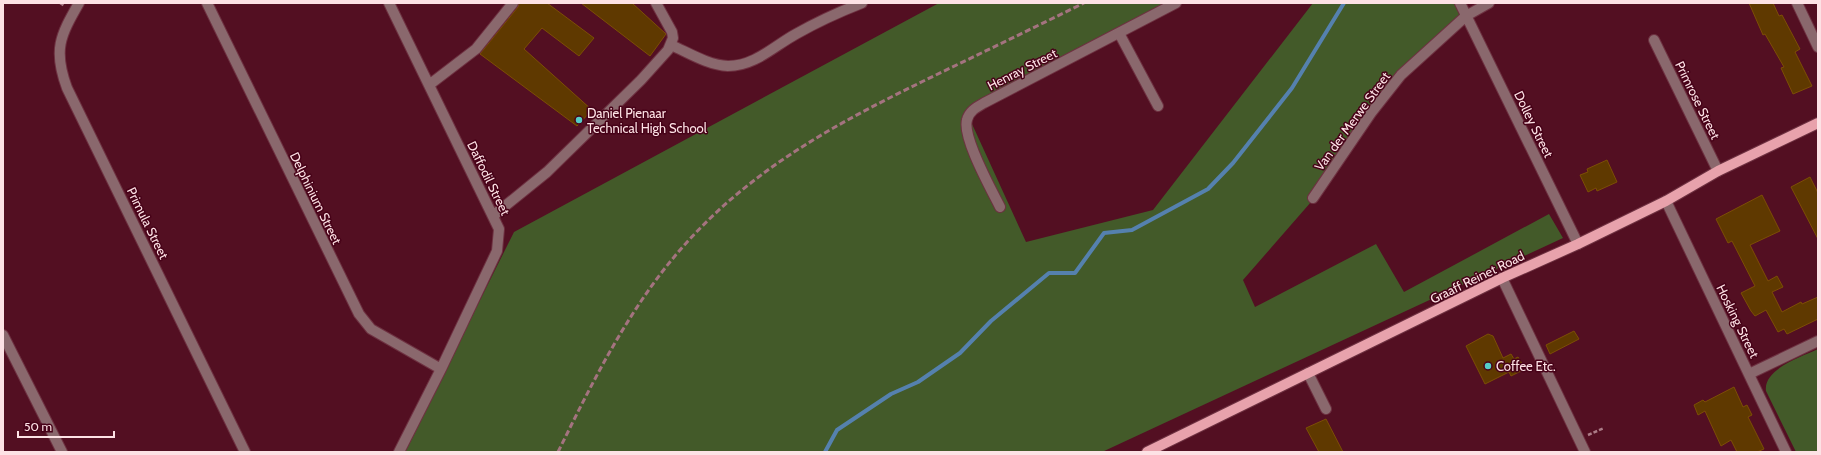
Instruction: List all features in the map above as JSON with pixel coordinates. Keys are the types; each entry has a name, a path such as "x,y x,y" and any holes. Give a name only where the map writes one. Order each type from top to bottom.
{"main road":[{"name":"Graaff Reinet Road","path":"1147,452 1502,278 1578,244 1666,201 1718,171 1818,123"}],"street":[{"name":"Primula Street","path":"79,3 62,35 59,59 61,73 245,452"},
{"name":"Delphinium Street","path":"207,3 359,314 371,328 441,370"},
{"name":"Daffodil Street","path":"389,3 499,229 497,251 441,370 399,452"},
{"path":"429,84 476,49 513,3"},
{"path":"494,216 547,172 665,55 671,45 673,38 672,32 656,3"},
{"path":"671,45 711,63 726,66 738,65 759,58 794,34 832,15 862,3"},
{"name":"Henray Street","path":"1000,206 967,133 967,118 972,111 984,103 1176,3"},
{"path":"1460,3 1466,16"},
{"name":"Van der Merwe Street","path":"1313,198 1388,90 1412,65 1466,16 1489,3"},
{"path":"1797,3 1818,47"},
{"name":"Dolley Street","path":"1466,16 1578,244"},
{"path":"1120,33 1158,106"},
{"name":"Primrose Street","path":"1654,40 1718,171"},
{"name":"Hosking Street","path":"1666,201 1786,452"},
{"path":"1502,278 1585,452"},
{"path":"3,335 62,452"},
{"path":"1749,374 1818,341"},
{"path":"1308,373 1326,409"}],"path":[{"path":"1586,436 1604,428"}],"green space":[{"path":"939,3 1173,3 967,113 1026,242 1153,210 1313,3 1454,3 1460,16 1422,54 1311,202 1243,280 1255,307 1376,244 1404,292 1549,214 1563,238 1102,452 404,452 514,232"},
{"path":"1818,349 1818,452 1796,452 1766,391 1767,383 1770,376 1784,365"}],"building":[{"path":"519,3 547,3 594,38 579,56 542,28 524,49 592,110 577,126 480,54 518,7"},
{"path":"581,3 632,3 666,34 650,56"},
{"path":"1749,3 1773,3 1779,16 1782,15 1800,49 1795,52 1812,86 1793,94 1781,68 1784,67 1765,34 1763,35"},
{"path":"1607,160 1617,182 1597,191 1596,188 1588,192 1580,175 1588,172 1587,169"},
{"path":"1810,177 1818,193 1818,239 1791,187"},
{"path":"1762,195 1780,231 1750,245 1768,281 1777,276 1783,287 1772,292 1782,312 1801,302 1802,304 1818,297 1818,319 1787,334 1784,329 1778,332 1766,310 1755,316 1751,311 1741,293 1755,286 1732,241 1728,243 1716,219"},
{"path":"1574,331 1579,339 1550,354 1546,345"},
{"name":"Coffee Etc.","path":"1488,334 1493,336 1503,358 1511,354 1514,359 1518,357 1525,369 1511,376 1509,372 1485,384 1466,346"},
{"path":"1734,387 1743,407 1747,405 1752,415 1748,417 1764,449 1757,452 1737,452 1731,440 1721,446 1705,411 1698,415 1694,405 1703,400 1705,402"},
{"path":"1326,419 1343,452 1319,452 1306,428"}],"waterway":[{"path":"825,452 837,430 891,394 918,382 960,353 991,321 1049,273 1075,273 1104,233 1132,230 1208,189 1233,163 1292,88 1344,3"}],"railway":[{"path":"558,452 598,373 644,297 680,250 708,220 738,193 769,169 835,127 905,90 1084,3"}],"place":[{"name":"Daniel Pienaar Technical High School","path":"579,120"},
{"name":"Coffee Etc.","path":"1488,366"}]}
